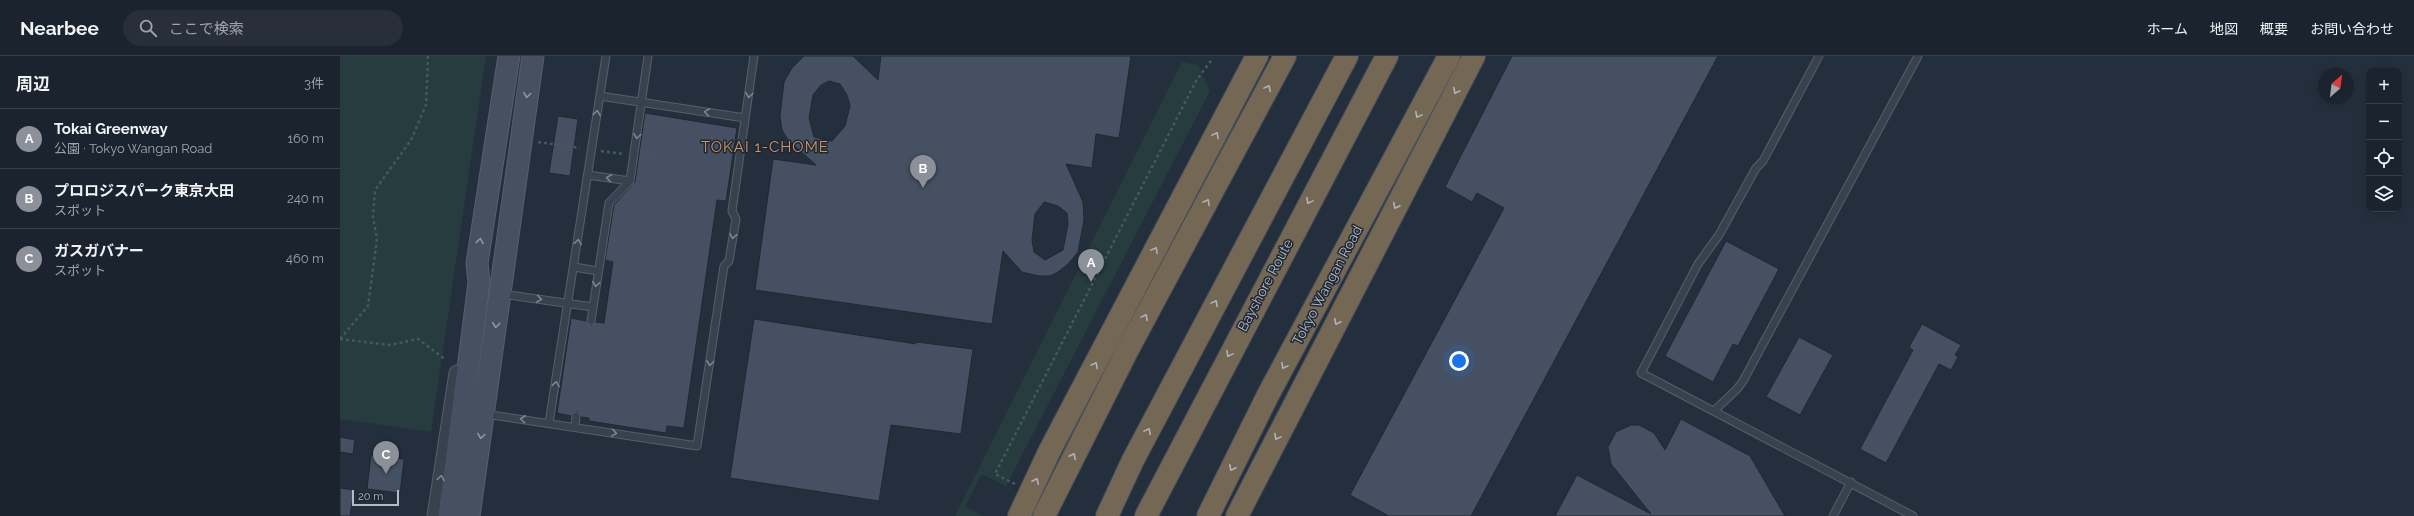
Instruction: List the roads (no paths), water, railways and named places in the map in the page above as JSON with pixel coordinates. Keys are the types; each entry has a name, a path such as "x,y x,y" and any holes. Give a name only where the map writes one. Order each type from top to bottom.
{"highway":[{"path":"1019,516 1050,450 1257,56"},
{"path":"1044,516 1127,351 1285,56"},
{"path":"1296,149 1306,107 1330,56"},
{"path":"1102,516 1133,460 1296,149 1347,56"},
{"name":"Bayshore Route","path":"1146,516 1322,176 1387,56"},
{"path":"1322,176 1346,150 1401,56"},
{"name":"Tokyo Wangan Road","path":"1208,516 1268,395 1449,56"},
{"path":"1236,516 1474,56"},
{"path":"1107,516 1133,460"},
{"path":"1151,516 1166,476"}],"street":[{"path":"435,516 471,279 477,263 509,56"},
{"path":"469,516 532,56"},
{"path":"449,516 479,283 477,263"}],"lane":[{"path":"549,423 569,303 606,56"},
{"path":"591,322 609,202 630,181 648,56"},
{"path":"484,414 698,446 724,266 729,262 736,219 732,212 754,56"},
{"path":"1820,56 1763,161 1756,168 1719,235 1698,264 1641,372 1913,516"},
{"path":"1714,410 1737,390 1743,381 1918,56"},
{"path":"600,96 745,118"},
{"path":"588,175 630,181"},
{"path":"574,267 598,270"},
{"path":"500,294 593,307"},
{"path":"575,427 576,416"},
{"path":"1833,516 1851,482"}],"place":[{"name":"プロロジスパーク東京大田","path":"923,188"},
{"name":"Tokai Greenway","path":"1091,282"},
{"name":"ガスガバナー","path":"386,474"}],"district":[{"name":"TOKAI 1-CHOME","path":"765,147"}]}
